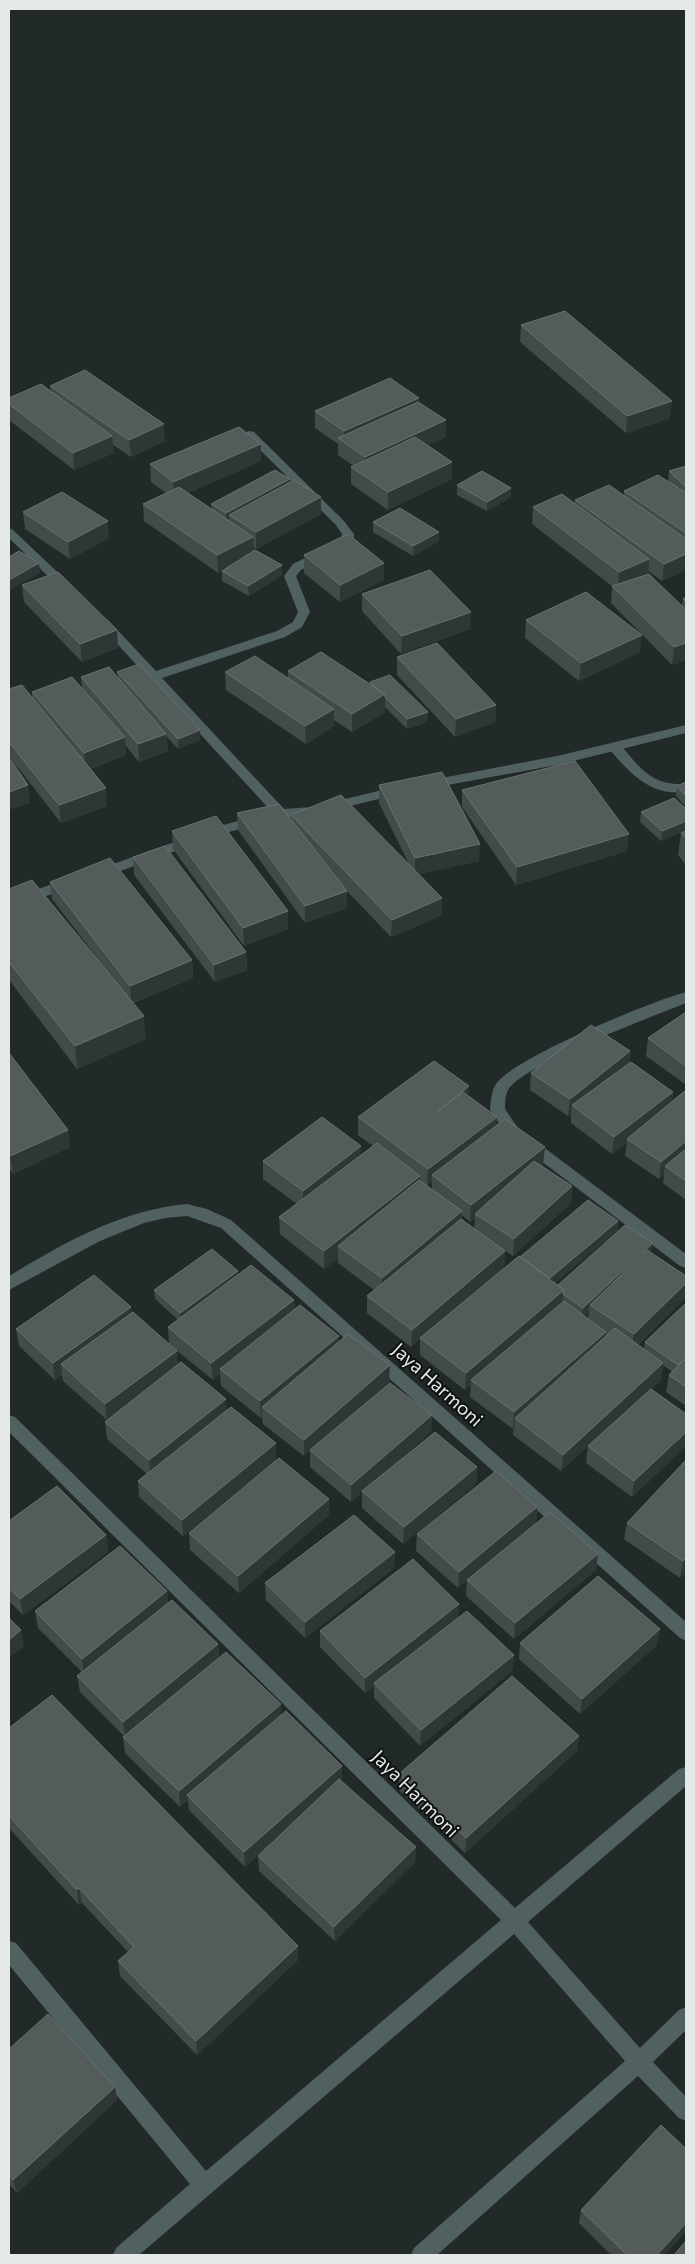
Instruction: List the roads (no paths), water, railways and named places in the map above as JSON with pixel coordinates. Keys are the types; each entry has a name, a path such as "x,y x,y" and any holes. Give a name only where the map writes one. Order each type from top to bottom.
{"street":[{"path":"155,676 281,634 298,624 304,612 302,600 293,588 290,576 297,567 347,542 348,534 340,522 250,434"},
{"path":"9,532 76,596"},
{"path":"97,616 155,676 281,814"},
{"path":"9,904 84,879 178,844 281,814 312,811 397,790 491,774 616,748 686,729"},
{"path":"616,748 648,782 663,788 686,788"},
{"path":"686,997 593,1036 522,1070 502,1087 497,1110 513,1132 686,1262"},
{"name":"Jaya Harmoni","path":"9,1284 68,1250 146,1215 188,1210 226,1224 686,1633"},
{"name":"Jaya Harmoni","path":"9,1422 515,1921 639,2062 686,2111"},
{"path":"123,2255 686,1775"},
{"path":"9,1950 204,2185"},
{"path":"421,2255 639,2062 686,2017"}]}
